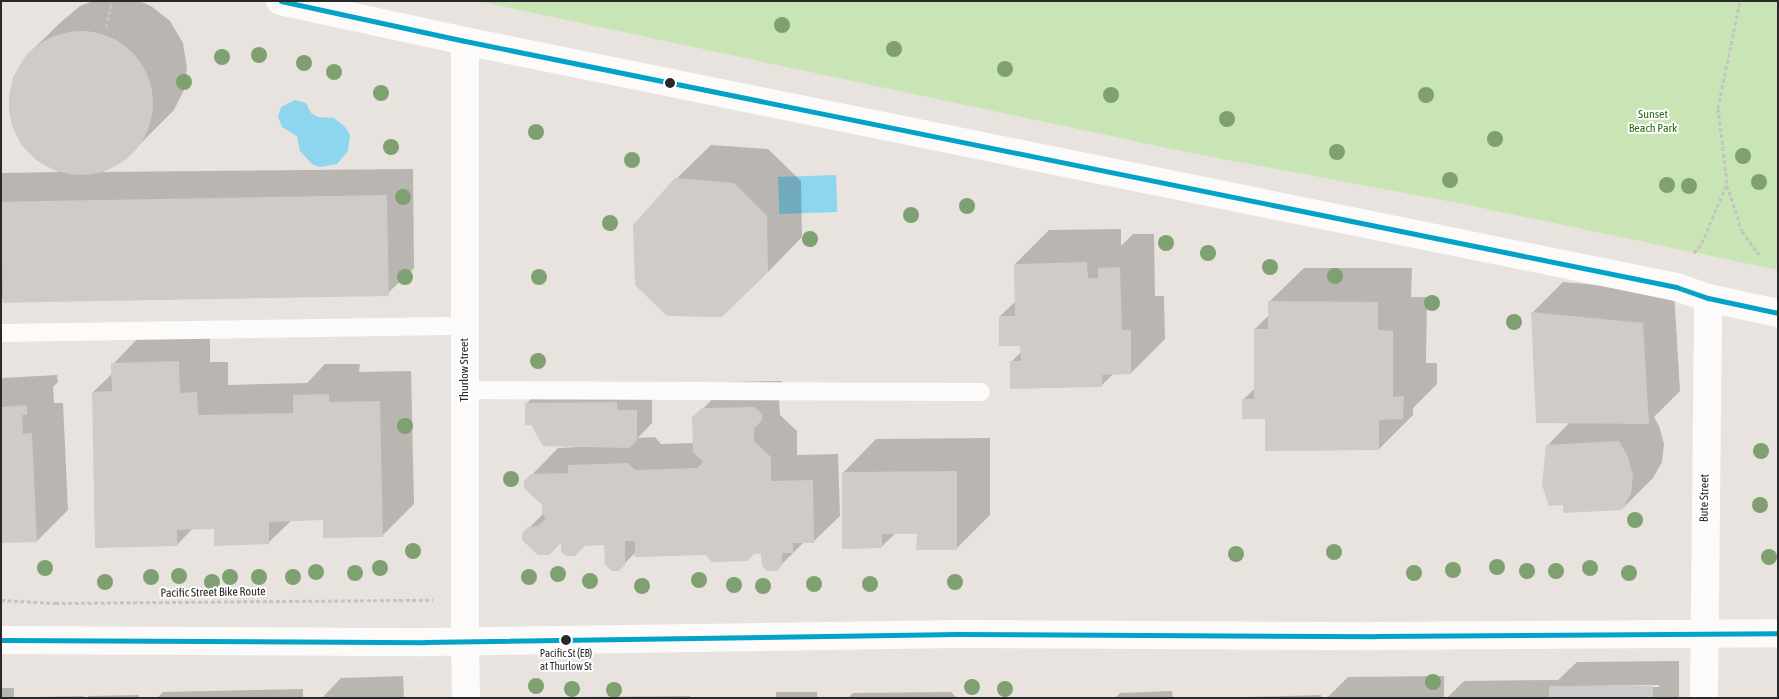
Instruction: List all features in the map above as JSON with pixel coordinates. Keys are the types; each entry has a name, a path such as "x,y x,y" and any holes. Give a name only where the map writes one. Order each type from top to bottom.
{"street":[{"path":"280,1 465,41 1676,287 1708,298 1778,314"},
{"name":"Thurlow Street","path":"465,41 466,698"},
{"name":"Bute Street","path":"1704,698 1708,298"},
{"path":"1,640 465,641 967,634 1778,633"}],"lane":[{"path":"1,333 465,326"},
{"path":"465,390 981,392"}],"path":[{"path":"106,27 112,1"},
{"path":"1740,1 1718,108 1727,183 1742,231 1759,254"},
{"path":"1694,253 1702,243 1727,183"},
{"name":"Pacific Street Bike Route","path":"1,600 55,603 426,599"}],"green space":[{"name":"Sunset Beach Park","path":"477,1 1778,1 1778,270 1463,204 1186,152"}],"water":[{"path":"295,100 306,103 311,113 318,117 334,118 346,128 350,135 348,151 337,164 320,167 312,164 300,151 297,136 282,127 278,117 281,107"},
{"path":"836,175 837,212 779,214 778,177"}],"building":[{"path":"81,31 109,36 132,52 148,75 153,103 148,131 132,154 109,170 81,175 53,170 30,154 14,131 9,103 14,75 30,52 53,36"},
{"path":"675,178 734,183 767,216 768,272 722,317 667,316 635,285 633,225"},
{"path":"387,195 389,296 3,303 1,202"},
{"path":"1087,262 1088,278 1098,278 1098,268 1120,267 1122,330 1131,330 1131,374 1102,375 1102,387 1010,389 1010,361 1021,361 1020,346 999,346 999,316 1015,316 1014,264"},
{"path":"1268,301 1378,302 1378,330 1393,331 1393,397 1404,396 1403,419 1379,420 1379,450 1265,451 1265,419 1242,419 1242,399 1254,399 1254,329 1268,329"},
{"path":"1531,312 1643,323 1649,424 1536,423"},
{"path":"179,361 180,393 197,392 198,415 293,413 293,395 329,394 329,402 380,401 383,537 323,538 323,520 269,522 269,544 214,546 214,529 177,530 177,546 95,548 92,392 112,391 111,363"},
{"path":"617,402 617,410 637,410 637,440 630,448 543,446 531,425 525,425 525,403"},
{"path":"27,405 27,415 22,415 23,434 32,433 37,542 1,543 1,407"},
{"path":"754,407 762,414 762,420 754,429 754,441 771,457 771,481 813,480 814,543 793,543 793,553 782,553 782,565 777,571 767,571 762,566 761,554 754,554 747,561 712,562 705,555 635,557 635,541 625,541 625,565 619,571 612,571 605,565 604,545 585,546 575,556 566,556 561,552 561,543 549,555 538,555 522,540 522,533 528,527 538,526 546,518 542,514 542,505 524,488 524,481 531,474 568,473 568,465 628,463 635,470 697,468 703,462 693,452 692,417 702,408"},
{"path":"1619,441 1628,457 1633,476 1631,494 1622,510 1563,513 1563,505 1549,506 1542,485 1546,445"},
{"path":"957,471 957,550 916,550 917,534 882,534 882,548 842,549 842,472"},
{"path":"1549,686 1653,686 1653,698 1549,698"}],"transit line":[{"path":"281,1 465,41 1676,287 1708,298 1778,313"},
{"path":"1,640 425,642 957,634 1376,636 1778,633"}],"place":[{"name":"Pacific St (EB) at Thurlow St","path":"566,640"}]}
